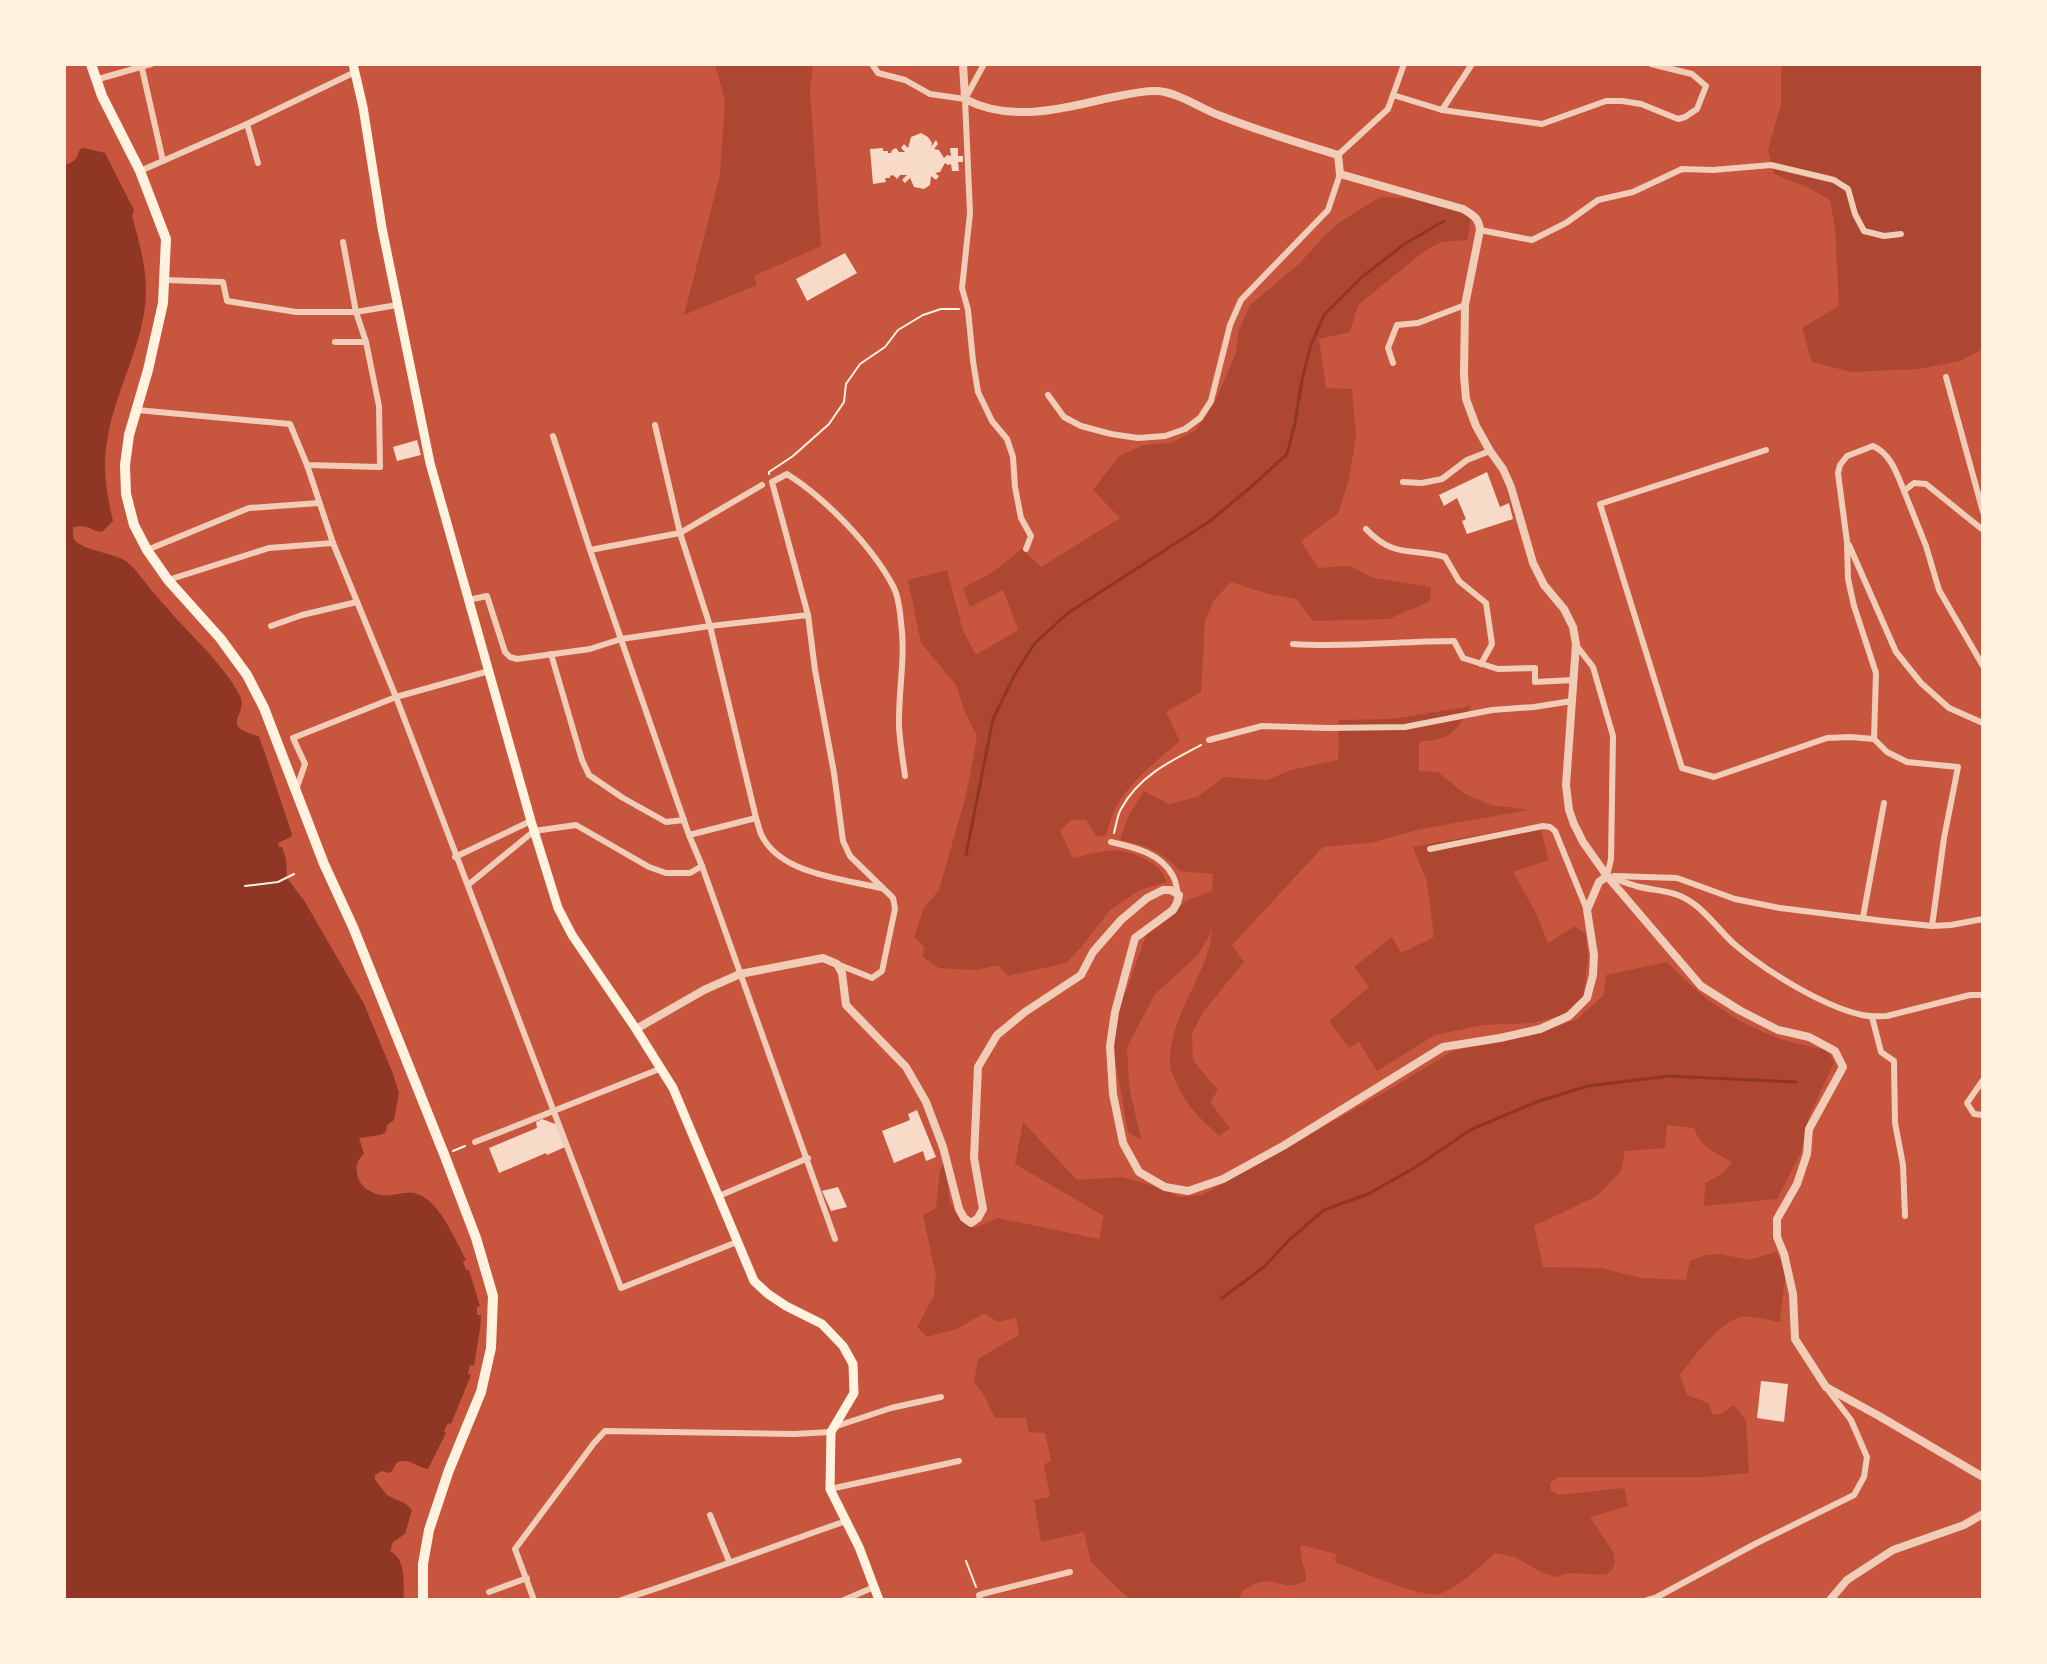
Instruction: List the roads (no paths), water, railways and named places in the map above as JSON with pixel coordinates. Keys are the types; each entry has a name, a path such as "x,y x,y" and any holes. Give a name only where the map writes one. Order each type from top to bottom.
{"main road":[{"path":"91,64 95,80 140,171 166,239 163,303 129,435 125,465 126,494 134,525 168,580 220,638 247,675 264,708 324,864 365,955 444,1154 476,1238 493,1296 491,1348 481,1392 449,1470 429,1530 423,1564 423,1600"},
{"path":"354,68 382,228 430,463 558,908 572,935 673,1088 754,1281 777,1300 822,1324 843,1346 853,1364 854,1393 832,1430 830,1489 879,1600"}],"street":[{"path":"95,80 151,64"},
{"path":"872,64 878,73 905,80 930,94 965,99 1014,113 1159,91 1219,116 1338,155"},
{"path":"963,64 970,213 962,288 968,310 978,392 992,421 1007,439 1013,457 1021,518 1031,536 1026,549"},
{"path":"965,99 984,64"},
{"path":"1338,155 1388,109 1404,64"},
{"path":"1442,110 1472,64"},
{"path":"1393,95 1442,110 1542,124 1606,101 1641,104 1678,119 1697,109 1706,86 1692,74 1651,64"},
{"path":"141,66 163,161"},
{"path":"140,171 247,124 354,68"},
{"path":"247,124 258,163"},
{"path":"1048,395 1064,417 1081,426 1111,434 1138,438 1165,436 1185,429 1200,418 1211,401 1230,325 1241,300 1328,210 1340,174 1338,155"},
{"path":"1480,230 1532,240 1566,223 1598,200 1633,192 1682,169 1771,165 1834,180 1848,189 1864,231 1884,236 1901,234"},
{"path":"1340,174 1463,209 1480,222 1465,305 1466,399 1476,426 1511,487 1533,563 1573,627 1576,644 1566,785 1569,810 1583,842 1607,876 1701,986 1778,1030 1809,1037 1835,1051 1843,1067 1809,1129 1807,1154 1797,1184 1777,1219 1777,1237 1793,1294 1795,1339 1851,1420 1867,1457 1864,1477 1854,1495 1647,1600"},
{"path":"307,465 380,467 379,406 343,242"},
{"path":"164,280 223,282 227,301 296,312 356,312 397,305"},
{"path":"1393,363 1388,348 1397,325 1418,323 1465,305"},
{"path":"335,342 366,342"},
{"path":"1946,377 1983,512"},
{"path":"137,410 290,424 333,543 396,697 621,1288 737,1242"},
{"path":"655,425 680,533 710,626 762,836 774,852 790,863 814,873 881,888"},
{"path":"553,436 689,835 835,1239"},
{"path":"1874,739 1876,673 1848,579 1847,542 1838,473 1847,456 1873,446 1882,450 1889,459 1926,546 1939,590 1983,666"},
{"path":"1766,450 1600,504 1682,768 1714,777 1827,738 1874,739 1887,752 1907,762 1958,767 1932,926"},
{"path":"1403,482 1422,483 1442,479 1467,460 1490,451"},
{"path":"636,1029 704,990 740,974 823,958 872,978 882,971 895,909 893,898 850,856 843,841 808,615 772,482 787,474 839,517 895,588 903,659 899,726 905,776"},
{"path":"1904,491 1914,483 1926,484 1983,530"},
{"path":"590,550 680,533 762,485"},
{"path":"147,550 249,508 319,503"},
{"path":"1366,529 1390,548 1445,557 1459,581 1486,603 1492,644 1481,664"},
{"path":"1847,542 1896,652 1921,683 1949,708 1983,723"},
{"path":"168,580 269,548 333,543"},
{"path":"468,600 487,596 505,652 517,659 590,649 621,639 808,615"},
{"path":"271,626 357,602"},
{"path":"1293,644 1325,647 1454,641 1463,658 1481,664 1498,669 1535,668 1535,682 1573,680"},
{"path":"1576,644 1593,667 1613,736 1611,859 1607,876"},
{"path":"551,654 589,775 666,822 684,820"},
{"path":"295,791 305,764 293,738 396,697 489,671"},
{"path":"1209,740 1262,726 1405,727 1492,710 1572,701"},
{"path":"1863,917 1884,803"},
{"path":"689,835 756,818"},
{"path":"455,857 532,826 576,825 649,867 666,873 690,873 702,866"},
{"path":"468,885 532,826"},
{"path":"1111,842 1137,848 1160,860 1172,874 1179,895 1173,910 1135,938 1115,1012 1110,1046 1113,1094 1123,1143 1139,1172 1165,1187 1188,1191 1223,1179 1283,1146 1443,1047 1540,1029 1569,1016 1587,998 1594,955 1587,910 1555,831 1543,826 1430,849"},
{"path":"1607,876 1637,886 1672,891 1695,904 1733,942 1787,982 1860,1015 1887,1016 1970,995 1983,995"},
{"path":"1587,910 1599,882 1607,876 1677,878 1735,899 1780,908 1932,926 1983,919"},
{"path":"837,964 842,973 846,1005 906,1067 926,1102 943,1147 959,1209 971,1223 983,1209 974,1158 978,1067 997,1035 1025,1012 1081,975 1093,952 1121,920 1147,898 1163,890 1179,895"},
{"path":"1872,1017 1881,1052 1894,1061 1895,1123 1903,1165 1905,1216"},
{"path":"475,1142 662,1068"},
{"path":"1983,1080 1967,1103 1974,1114 1983,1115"},
{"path":"719,1196 808,1158"},
{"path":"1826,1387 1983,1477"},
{"path":"534,1600 515,1549 605,1431 795,1434 832,1430 891,1408 941,1397"},
{"path":"830,1489 959,1461"},
{"path":"1830,1600 1847,1580 1893,1550 1964,1525 1983,1514"},
{"path":"710,1515 729,1561"},
{"path":"621,1600 846,1521"},
{"path":"980,1598 1070,1572"},
{"path":"489,1592 527,1578"},
{"path":"844,1600 874,1587"}],"waterway":[{"path":"966,855 993,719 1015,674 1035,643 1068,613 1210,521 1287,454 1311,345 1324,315 1363,276 1406,243 1444,221"},
{"path":"1222,1298 1264,1267 1324,1210 1368,1194 1416,1167 1470,1130 1539,1101 1588,1086 1669,1076 1796,1082"}]}
